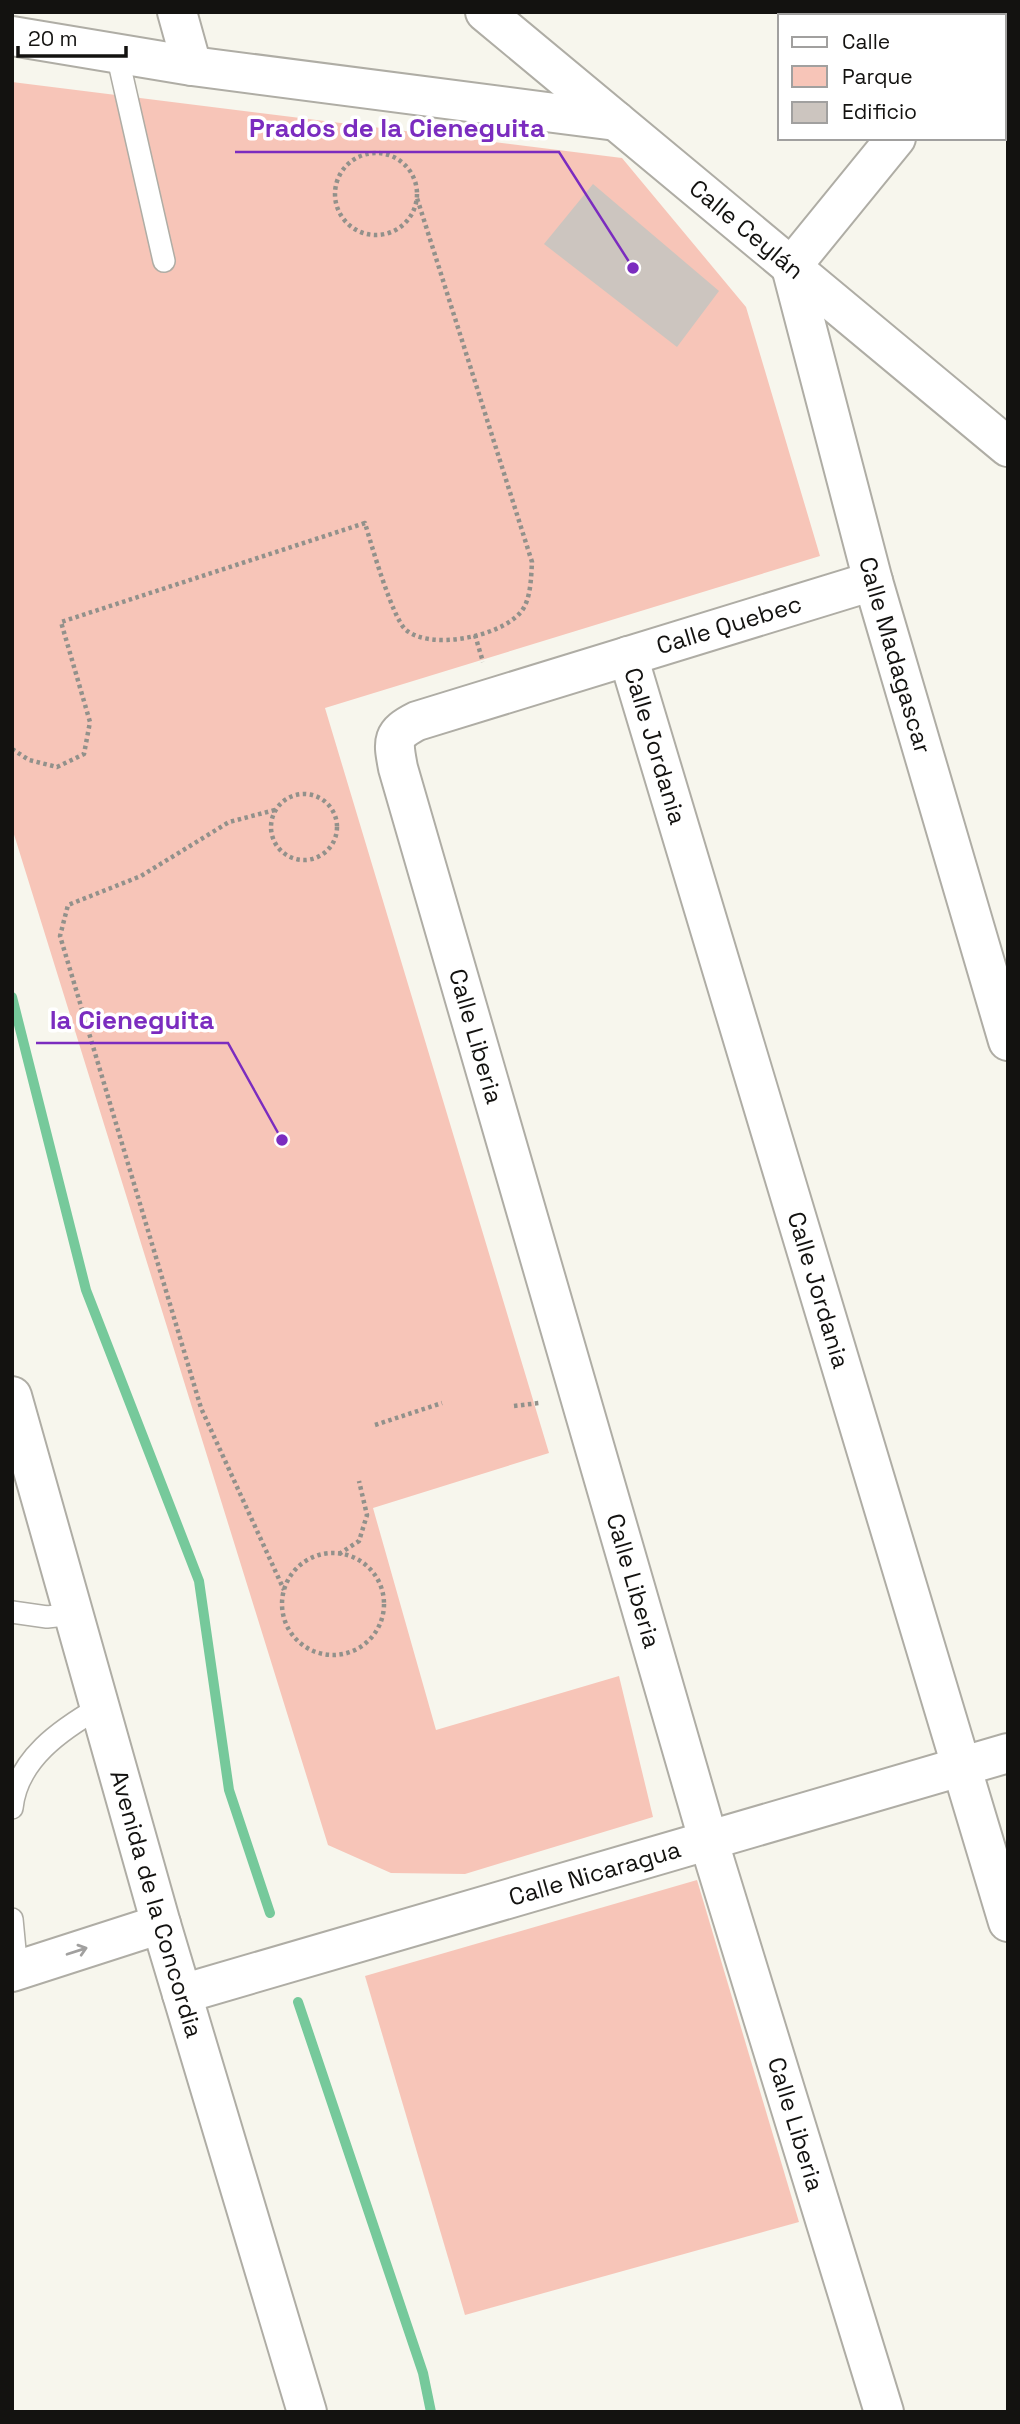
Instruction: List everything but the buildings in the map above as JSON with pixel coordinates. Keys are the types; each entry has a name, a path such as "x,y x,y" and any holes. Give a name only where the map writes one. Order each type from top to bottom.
{"street":[{"path":"177,12 191,66"},
{"name":"Calle Ceylán","path":"485,12 1008,447"},
{"path":"12,36 191,66 616,121"},
{"path":"791,267 894,140"},
{"name":"Calle Madagascar","path":"791,267 873,581 1008,1041"},
{"name":"Calle Quebec","path":"394,745 401,729 417,721 873,581"},
{"name":"Calle Jordania","path":"628,656 1008,1922"},
{"name":"Calle Liberia","path":"394,745 402,782 708,1839 884,2412"},
{"name":"Avenida de la Concordia","path":"13,1402 161,1924 307,2412"},
{"name":"Calle Nicaragua","path":"182,1994 1008,1754"},
{"path":"14,1972 161,1924"}],"lane":[{"path":"117,54 164,261"},
{"path":"12,1612 47,1617 74,1614"},
{"path":"12,1808 25,1771 41,1749 76,1721 100,1707"},
{"path":"12,1919 14,1972"}],"path":[{"path":"12,749 29,760 57,767 84,754 90,722 61,622 365,523 391,601 404,628 421,639 451,641 491,632 520,613 531,586 532,562 410,171 401,161 389,155 362,155 341,171 335,184 334,198 345,222 356,231 369,235 382,236 396,231 414,211 417,198"},
{"path":"475,635 485,669"},
{"path":"275,810 271,832 281,852 290,858 300,861 321,857 335,841 337,820 325,801 304,794 293,796 283,801 275,810 229,822 141,876 68,905 60,936 201,1408 284,1590"},
{"path":"375,1425 442,1403"},
{"path":"514,1406 539,1404"},
{"path":"339,1554 359,1541 367,1515 359,1481"},
{"path":"339,1554 349,1555 363,1563 375,1575 382,1591 384,1607 371,1637 357,1649 341,1654 324,1654 307,1648 294,1637 286,1623 282,1605 284,1590 291,1574 302,1563 317,1555 339,1554"}],"green space":[{"path":"12,82 622,158 746,307 820,556 325,708 549,1453 373,1508 436,1730 619,1676 653,1817 465,1874 391,1873 328,1845 12,828"},
{"path":"697,1880 799,2222 465,2315 365,1976"}],"waterway":[{"path":"12,997 86,1290 199,1581 229,1790 270,1913"},
{"path":"298,2002 423,2373 431,2412"}],"place":[{"name":"Prados de la Cieneguita","path":"633,268"},
{"name":"la Cieneguita","path":"282,1140"}]}
